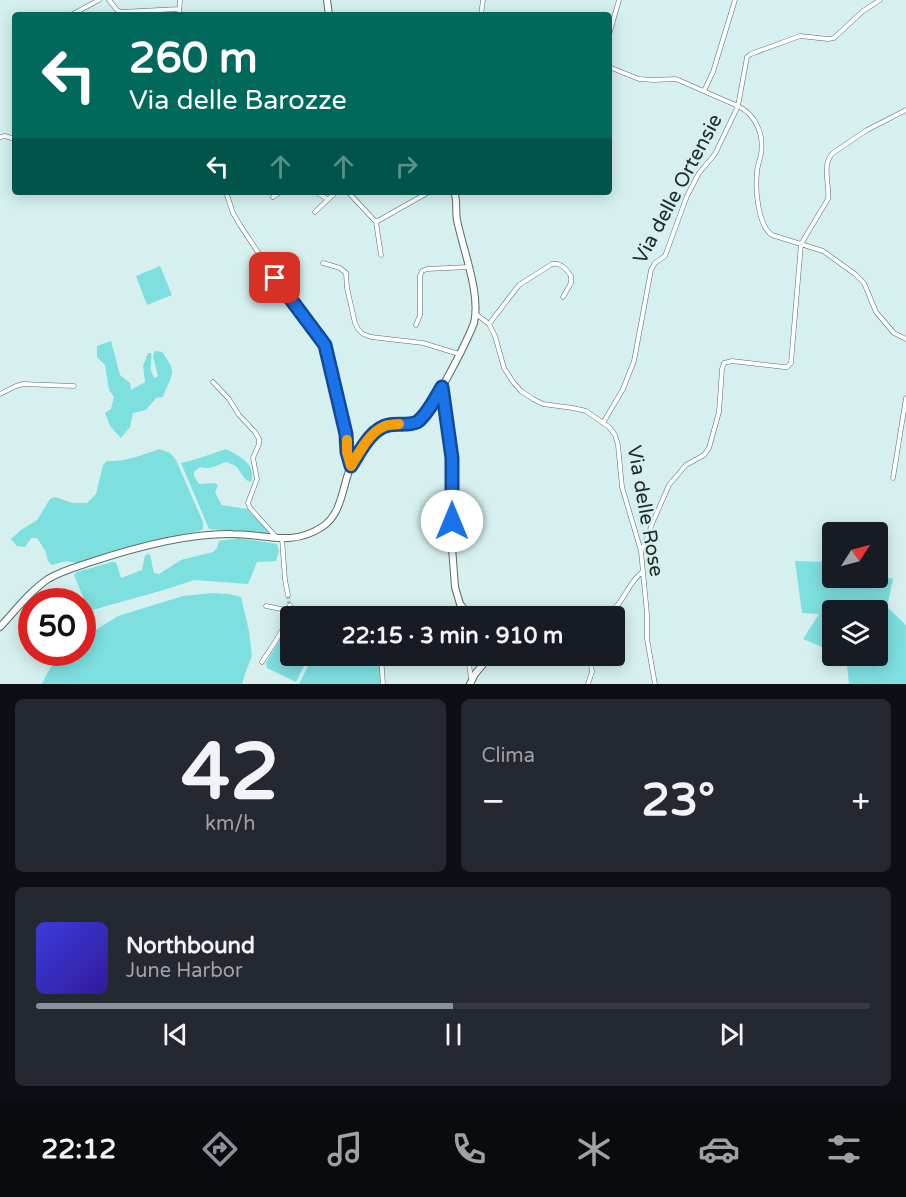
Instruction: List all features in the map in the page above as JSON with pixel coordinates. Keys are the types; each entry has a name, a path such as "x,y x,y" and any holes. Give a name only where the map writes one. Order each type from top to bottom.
{"main road":[{"path":"0,627 47,580 117,554 185,538 217,534 241,534 280,539 306,535 331,520 338,508 351,466 368,441 376,431 387,425 418,421 442,387 474,323 476,314 474,295 457,219 455,195"},
{"path":"442,387 452,458 452,556 456,591 461,606"},
{"path":"471,682 483,666"}],"street":[{"path":"77,12 99,0"},
{"path":"109,0 118,11 122,12 179,9 180,0"},
{"path":"612,25 620,0"},
{"path":"705,91 714,70 735,0"},
{"name":"Via delle Ortensie","path":"603,423 634,361 651,270 665,255 687,196 699,173 715,154 738,106 746,59 748,56 800,36 832,39 863,11 878,1"},
{"path":"612,68 639,79 654,81 676,79 746,110 756,123 760,134 761,154 756,176 759,211 763,226 770,234 824,252 858,276 865,285 877,313 894,333 906,339"},
{"path":"641,551 669,486 685,466 705,454 709,448 719,412 724,363 732,361 783,367 790,364 801,244 828,199 827,172 830,156 867,130 906,110"},
{"path":"227,195 240,225 285,293 325,345 346,434 351,466"},
{"path":"320,195 327,200"},
{"path":"315,212 333,195"},
{"path":"351,195 376,222 381,255"},
{"path":"376,222 424,195"},
{"path":"323,263 340,268 346,273 347,288 356,324 364,335 371,338 423,343 459,354"},
{"path":"489,324 520,284 555,263 562,266 571,277 571,283 563,297"},
{"path":"416,325 420,315 422,271 469,267"},
{"path":"476,314 489,324 495,336 503,366 519,389 542,403 588,412 603,423"},
{"path":"213,382 229,399 238,415 258,438 259,444 253,457 257,478 248,504 280,539 288,595"},
{"path":"0,394 23,384 75,386"},
{"path":"893,478 906,398"},
{"name":"Via delle Rose","path":"603,423 612,430 615,436 623,491 641,551 647,639 656,684"},
{"path":"618,606 633,581 643,571"},
{"path":"266,606 286,610 290,605"},
{"path":"262,662 284,628 290,605"},
{"path":"382,666 383,684"},
{"path":"469,666 471,682"},
{"path":"588,684 592,674 592,666"}],"shaded area":[{"path":"160,266 172,295 147,305 136,276"},
{"path":"111,341 120,375 130,383 131,390 145,382 143,366 148,353 151,353 151,368 155,378 158,376 153,356 155,351 162,352 172,370 163,397 156,398 146,410 133,413 130,427 121,438 110,426 105,413 111,409 114,397 109,390 105,365 97,357 97,346"},
{"path":"159,449 170,453 176,460 203,522 203,529 135,545 78,563 66,561 52,565 37,538 31,538 25,547 17,546 11,539 37,520 50,499 55,497 73,503 87,503 96,494 103,465 107,461 140,456"},
{"path":"226,449 246,461 251,470 251,482 246,480 236,466 226,462 211,468 200,467 194,472 194,476 199,484 215,483 218,485 215,492 222,505 247,509 268,533 209,529 181,463"},
{"path":"239,538 277,544 279,551 276,561 257,562 248,584 194,580 96,609 96,588 79,588 74,575 77,572 116,562 121,578 142,570 145,555 150,554 154,573 159,574 181,560 213,552 219,541"},
{"path":"795,561 822,562 822,588 888,588 888,578 893,579 888,602 888,600 822,600 822,647 803,639 819,614 802,613"},
{"path":"213,593 241,597 252,656 242,684 42,684 52,666 96,666 96,630 118,616 183,596"},
{"path":"888,608 906,625 906,684 849,684 847,666 888,666"},
{"path":"280,639 280,666 304,666 296,682 267,668 266,663"},
{"path":"308,666 380,666 381,684 299,684"}],"tunnel":[{"path":"288,595 289,603"}],"slow traffic":[{"path":"347,440 347,452 351,466 376,431 385,426 399,424"}],"route":[{"path":"275,278 325,345 346,434 351,466 376,431 387,425 418,421 442,387 452,458 452,521"}]}
